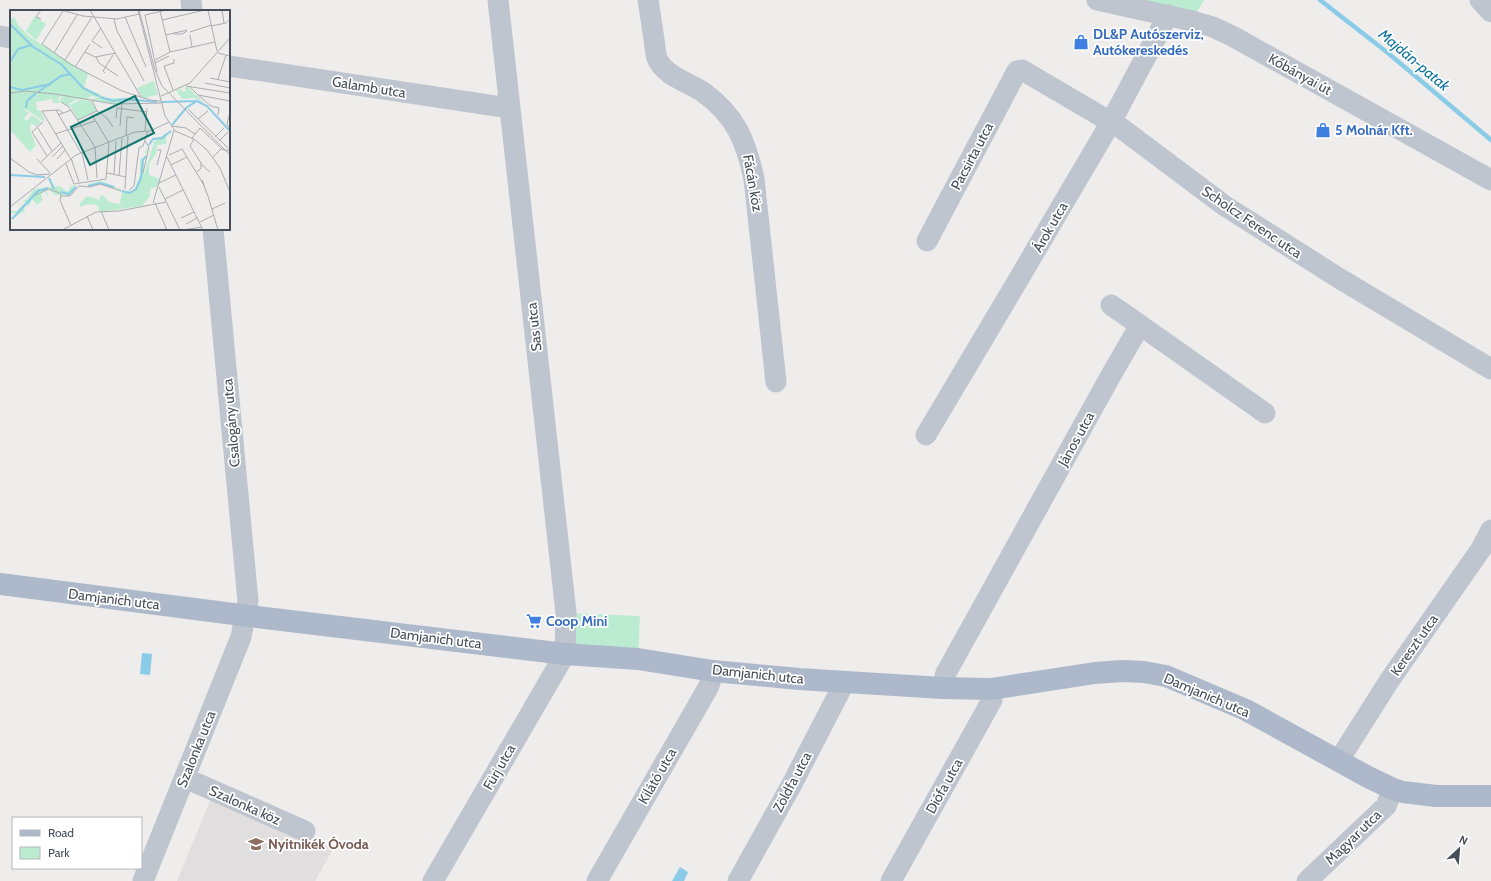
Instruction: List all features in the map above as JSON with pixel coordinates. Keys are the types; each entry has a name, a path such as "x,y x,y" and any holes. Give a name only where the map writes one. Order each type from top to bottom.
{"main road":[{"name":"Damjanich utca","path":"0,584 246,616 565,654 638,659 713,671 842,682 942,688 991,689 1095,673 1123,671 1144,672 1166,676 1246,710 1393,789 1403,792 1436,796 1491,796"}],"street":[{"path":"191,0 192,10"},
{"name":"Sas utca","path":"498,0 566,613 565,654"},
{"name":"Fácán köz","path":"648,0 657,58 664,68 673,75 703,92 727,114 740,131 749,154 754,179 776,382"},
{"name":"Kőbányai út","path":"1097,0 1213,26 1491,180"},
{"path":"1480,0 1491,12"},
{"name":"Árok utca","path":"926,435 1111,122 1168,15"},
{"path":"0,36 10,38"},
{"name":"Galamb utca","path":"230,66 510,108"},
{"name":"Scholcz Ferenc utca","path":"1017,72 1022,70 1111,122 1225,206 1337,277 1491,369"},
{"name":"Pacsirta utca","path":"927,241 1017,72"},
{"name":"Csalogány utca","path":"213,230 248,601 246,616"},
{"path":"1111,305 1265,413"},
{"name":"János utca","path":"942,688 946,673 1140,325"},
{"name":"Kereszt utca","path":"1339,760 1389,681 1481,549 1491,530"},
{"name":"Szalonka utca","path":"143,881 241,637 246,616"},
{"name":"Fürj utca","path":"433,881 565,654"},
{"name":"Kilátó utca","path":"597,881 709,686 713,671"},
{"name":"Zöldfa utca","path":"738,881 792,784 840,691 842,682"},
{"name":"Diófa utca","path":"891,881 992,700 991,689"},
{"name":"Szalonka köz","path":"184,778 305,831"},
{"name":"Magyar utca","path":"1307,881 1386,806 1393,789"}],"shaded area":[{"name":"Nyitnikék Óvoda","path":"211,798 333,849 315,881 177,881"}],"green space":[{"path":"1097,0 1204,0 1192,21"},
{"path":"566,613 640,616 638,659 565,654"}],"water":[{"path":"142,653 152,654 150,675 140,674"},
{"path":"680,867 688,872 684,881 672,881"}],"waterway":[{"name":"Majdán-patak","path":"1320,0 1388,53 1491,140"}],"place":[{"name":"DL&P Autószerviz, Autókereskedés","path":"1081,42"},
{"name":"5 Molnár Kft.","path":"1323,130"},
{"name":"Coop Mini","path":"534,621"},
{"name":"Nyitnikék Óvoda","path":"256,844"}]}
